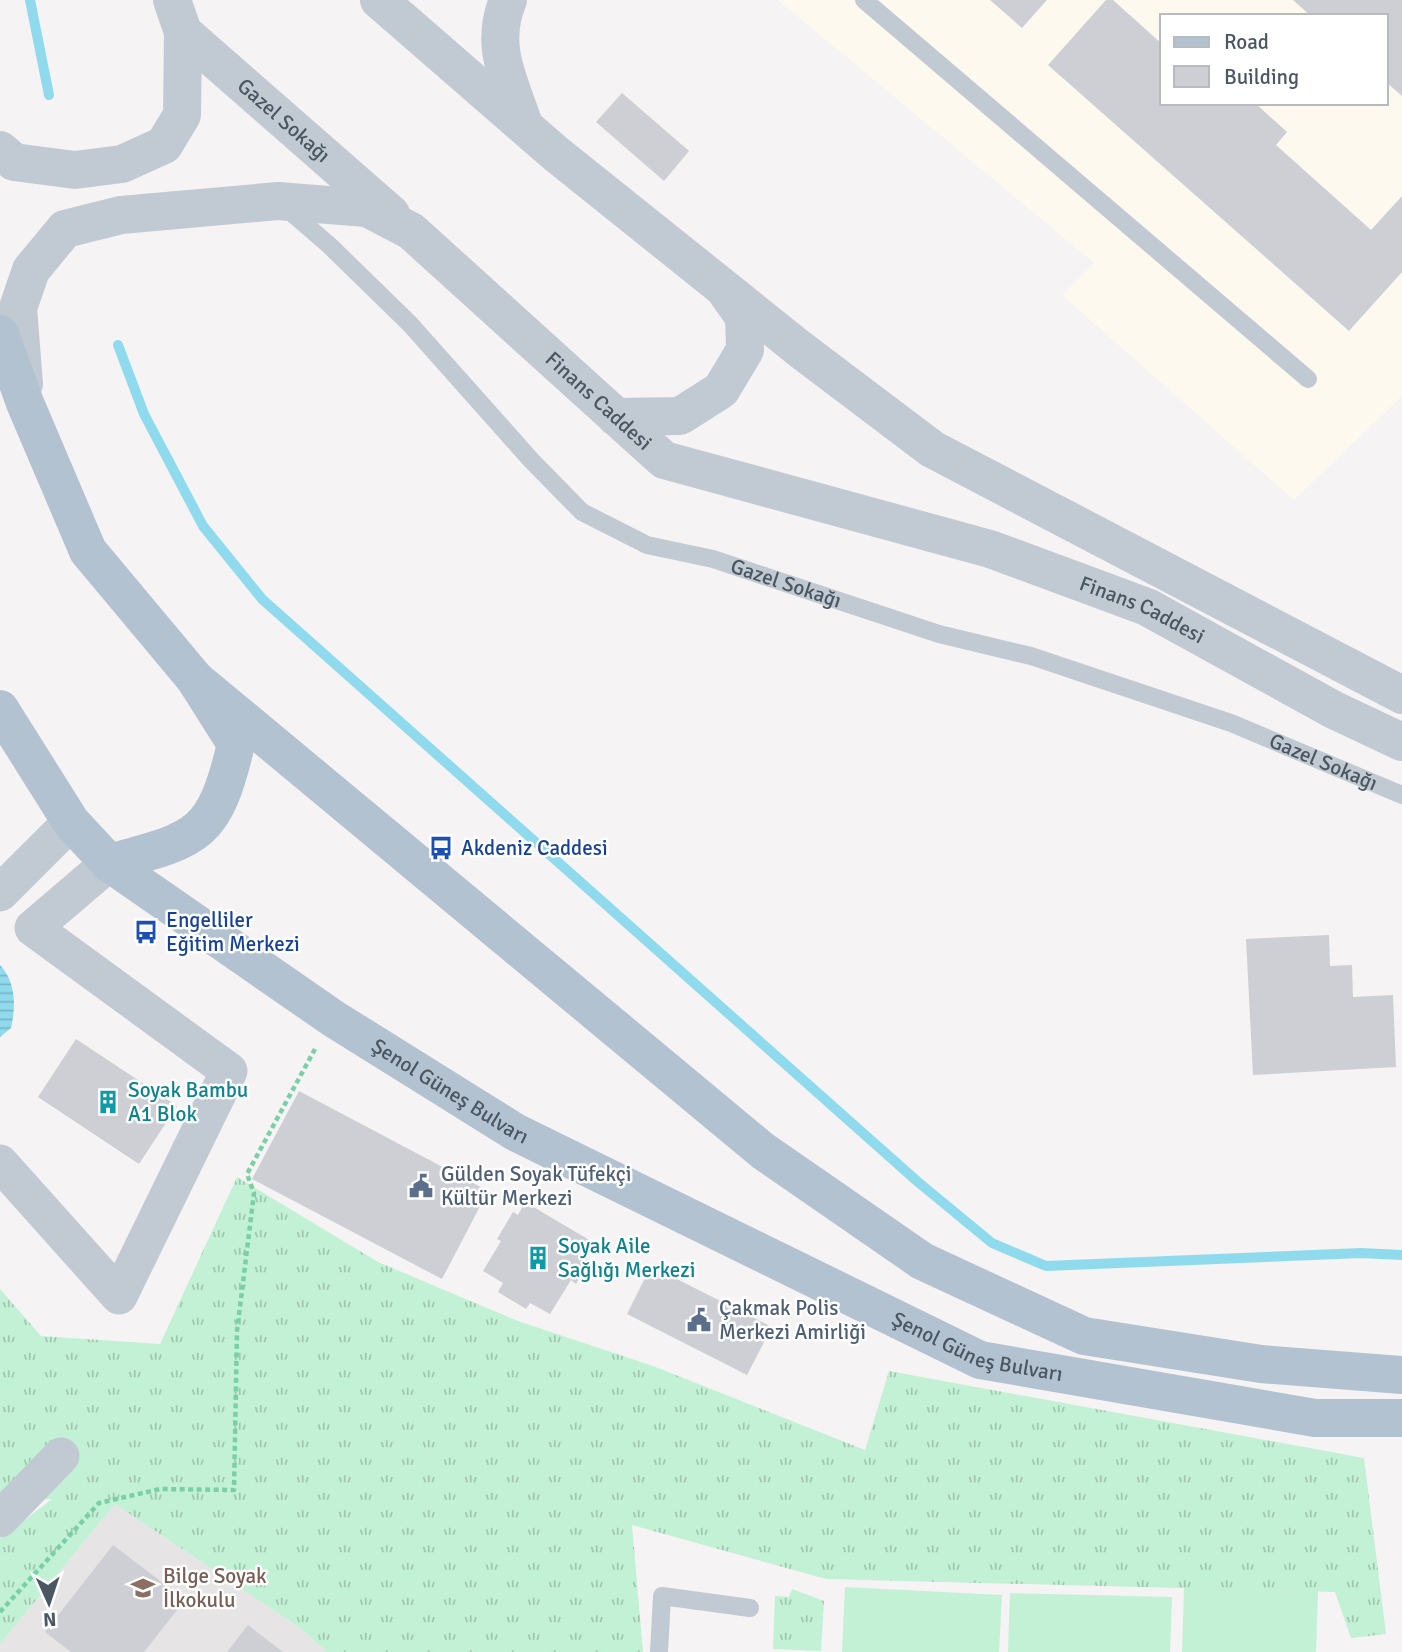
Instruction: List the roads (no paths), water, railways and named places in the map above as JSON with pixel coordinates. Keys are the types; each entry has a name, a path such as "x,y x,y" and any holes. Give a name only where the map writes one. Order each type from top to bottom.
{"main road":[{"path":"0,334 25,403 89,551 195,679 236,744 226,788 205,825 189,837 109,863"},
{"name":"Şenol Güneş Bulvarı","path":"195,679 763,1151 922,1261 1084,1336 1239,1360 1402,1375"},
{"name":"Şenol Güneş Bulvarı","path":"0,709 71,822 109,863 334,1019 515,1132 980,1360 1315,1418 1402,1418"},
{"path":"1265,1410 1244,1387 1239,1360 1244,1348 1263,1343 1306,1352 1402,1356"}],"street":[{"name":"Finans Caddesi","path":"379,0 524,127 723,288 932,449 1402,695"},
{"path":"508,0 498,23 502,62 524,127"},
{"path":"0,150 13,162 75,170 122,164 164,145 182,115 178,16"},
{"name":"Gazel Sokağı","path":"178,16 410,230"},
{"name":"Finans Caddesi","path":"25,403 18,308 31,270 65,229 121,215 278,201 367,208 410,230 664,460 990,549 1147,607 1334,710 1402,742"},
{"path":"616,417 680,416 721,390 745,350 744,317 723,288"},
{"path":"0,893 71,822"},
{"path":"0,1163 119,1296 229,1070 33,929 109,863"},
{"path":"0,1519 61,1457"}],"lane":[{"path":"864,0 1308,379"},
{"name":"Gazel Sokağı","path":"278,201 329,245 410,324 531,460 582,512 646,545 713,559 939,634 1031,656 1231,723 1402,795"},
{"path":"659,1652 662,1596 750,1608"}],"water":[{"path":"0,965 12,987 14,1012 11,1028 0,1037"}],"waterway":[{"path":"30,0 49,95"},
{"path":"118,345 144,414 203,526 262,599 918,1182 992,1243 1046,1266 1361,1253 1402,1255"}],"place":[{"name":"Akdeniz Caddesi","path":"441,848"},
{"name":"Engelliler Eğitim Merkezi","path":"146,932"},
{"name":"Soyak Bambu A1 Blok","path":"108,1102"},
{"name":"Gülden Soyak Tüfekçi Kültür Merkezi","path":"421,1186"},
{"name":"Soyak Aile Sağlığı Merkezi","path":"538,1258"},
{"name":"Çakmak Polis Merkezi Amirliği","path":"699,1320"},
{"name":"Bilge Soyak İlkokulu","path":"143,1588"}]}
